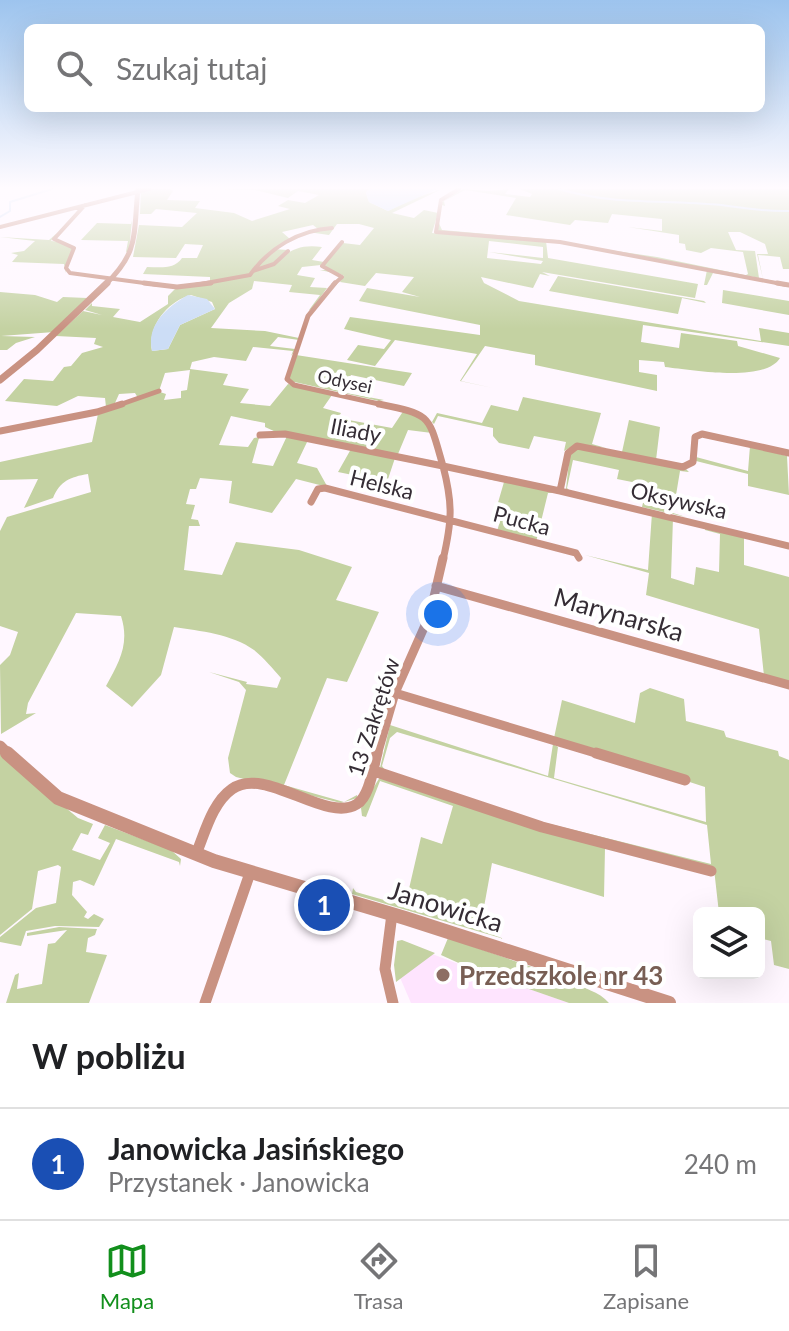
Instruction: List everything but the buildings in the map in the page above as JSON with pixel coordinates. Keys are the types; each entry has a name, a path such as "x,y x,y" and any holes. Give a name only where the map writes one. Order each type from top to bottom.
{"street":[{"path":"59,236 55,240 74,248 66,268 70,273 185,287 241,278 274,264 288,251"},
{"path":"0,380 112,280 132,253 134,236"},
{"path":"253,271 282,243 299,236"},
{"path":"489,236 548,240 789,285"},
{"name":"Odysei","path":"342,242 322,266 342,277 329,288 308,316 287,379 294,385 421,413 431,424 443,466"},
{"path":"0,431 97,412 159,391"},
{"name":"Iliady","path":"260,435 285,434 443,466"},
{"path":"443,466 560,491 568,453 577,446 683,467 693,462 695,437 702,434 789,453"},
{"name":"13 Zakrętów","path":"196,854 223,797 233,786 254,783 338,808 349,808 362,799 374,771 395,693 430,614 452,520 452,501 443,466"},
{"name":"Helska","path":"311,502 318,489 323,488 452,520"},
{"name":"Oksywska","path":"560,491 789,546"},
{"name":"Pucka","path":"452,520 576,553 579,558"},
{"name":"Marynarska","path":"436,586 789,685"},
{"path":"395,693 685,780"},
{"name":"Janowicka","path":"0,746 58,798 196,854 669,1003"},
{"path":"374,771 542,827 711,871"},
{"path":"205,1003 250,873"},
{"path":"392,914 382,969 393,1003"}],"shaded area":[{"name":"Przedszkole nr 43","path":"401,942 569,1003 411,1003 395,966"}],"green space":[{"path":"55,236 51,241 62,242 73,249 66,273 64,264 12,262 18,255 11,253 24,251 35,241 0,237 49,240"},
{"path":"85,236 130,236 129,251 126,252 128,241 81,240"},
{"path":"137,236 286,236 290,239 273,249 288,250 275,263 297,249 322,247 312,260 324,262 302,267 297,275 315,278 310,287 327,288 312,309 309,310 320,295 289,292 292,285 254,281 252,289 229,303 211,328 265,331 299,338 300,343 299,340 278,337 270,346 295,349 299,345 291,356 293,351 253,347 246,361 214,357 192,362 190,369 228,374 223,385 249,389 240,403 270,406 288,384 344,396 332,395 323,408 341,413 338,418 392,428 404,410 387,406 408,410 420,416 432,433 408,430 398,454 439,462 276,432 265,427 265,423 231,416 219,445 248,447 254,438 277,434 259,438 252,463 273,466 287,436 308,440 297,463 317,468 327,486 351,493 296,479 272,513 229,503 232,481 200,478 196,489 190,489 186,504 195,505 191,519 198,520 200,526 189,526 184,570 222,575 236,542 299,550 352,567 336,600 379,612 347,682 327,678 284,785 344,802 357,795 357,798 341,803 230,773 228,758 246,690 239,682 209,672 246,684 277,688 281,678 254,650 236,640 174,627 161,675 132,707 106,686 124,644 121,616 76,613 28,703 26,714 36,713 1,734 0,665 10,655 18,632 0,626 0,531 7,517 91,492 88,474 82,475 62,484 53,498 24,508 38,479 0,480 0,462 92,442 98,414 160,392 166,394 164,400 181,398 181,391 187,390 190,370 165,373 159,391 138,398 135,393 119,394 115,403 106,407 105,398 78,396 57,406 5,401 24,379 53,381 64,367 71,366 82,353 103,347 94,344 96,338 56,336 83,311 102,315 85,310 92,303 92,306 120,309 113,317 140,322 168,304 168,296 176,288 210,282 210,277 143,274 147,267 166,267 182,258 197,258 203,245 185,244 176,258 133,257","holes":["191,295 212,302 215,309 180,325 168,349 152,351 156,324 174,303"]},
{"path":"368,236 509,236 557,240 549,241 657,257 789,284 713,273 704,285 707,270 546,241 548,258 698,284 695,298 542,272 550,276 540,274 533,288 481,277 484,283 519,301 761,341 759,328 789,333 789,346 643,325 641,342 679,348 681,333 737,341 738,346 780,358 772,366 744,373 665,367 664,362 639,360 639,372 657,375 657,391 535,365 535,355 485,346 461,381 493,388 460,381 477,354 395,340 375,366 347,360 358,345 384,349 391,340 344,329 350,317 480,335 480,325 359,301 367,288 420,297 402,292 414,277 376,273 365,286 340,282 344,276 336,272 341,275 338,278 338,274 320,270 328,270 323,265 343,243 360,245","holes":["489,241 543,247 543,258 489,252 543,261 541,264 487,258"]},
{"path":"679,236 730,236 736,250 755,251 759,278 744,276 748,274 743,252 711,248 701,253 686,250 685,244 679,243"},
{"path":"748,236 789,236 789,269 783,269 780,257 758,255 763,279 757,254 768,254 765,244"},
{"path":"558,276 704,301 706,303 682,298 678,314 549,291"},
{"path":"723,290 789,301 789,315 722,303"},
{"path":"0,292 35,295 57,302 63,297 87,298 54,332 1,336 35,337 16,343 7,350 0,350"},
{"path":"296,355 412,373 404,386 351,375 341,392 384,400 379,401 290,381 288,371"},
{"path":"523,397 601,413 592,444 606,448 577,444 564,451 566,442 534,436 529,449 499,443 493,436 493,428 438,416 434,424 432,422 437,413 482,423 491,405 518,411"},
{"path":"629,420 660,427 656,460 622,452"},
{"path":"750,446 787,456 789,495 748,486 748,474 696,461 696,457 748,471"},
{"path":"576,448 686,469 689,472 680,471 673,513 686,517 642,507 647,485 617,479 619,470 573,460 567,488 570,491 566,489 570,453"},
{"path":"351,449 440,467 441,471 439,467 395,458 387,482 338,472"},
{"path":"489,476 558,493 548,493 536,542 497,531 502,515 495,513 504,482 487,479"},
{"path":"652,513 673,518 671,578 694,585 696,567 719,572 720,534 705,530 705,527 744,535 744,565 789,577 789,684 764,676 759,629 646,595 649,573 585,555 648,570"},
{"path":"650,688 684,699 686,721 724,731 726,737 778,751 779,756 789,760 789,969 774,965 771,941 765,940 765,907 718,907 714,869 542,825 397,774 542,822 711,864 707,825 397,732 390,738 382,766 385,770 380,768 390,725 548,776 553,744 558,747 554,778 706,822 705,787 554,738 562,700 635,723 640,693"},
{"path":"0,753 78,818 93,824 88,835 81,833 72,850 100,860 110,843 98,838 105,825 171,850 181,859 180,866 179,862 116,839 94,886 80,880 73,882 72,895 87,912 84,917 88,919 94,914 104,919 99,927 55,926 26,931 21,946 0,942 0,937 36,908 56,903 61,867 58,865 38,871 32,909 0,935"},
{"path":"380,777 605,848 604,897 492,863 480,929 504,939 352,894 353,888 356,892 405,906 421,837 442,844 453,806 380,781 366,817 362,816 361,808"},
{"path":"59,927 97,929 95,935 88,938 86,952 107,955 89,1003 6,1003 15,975 19,973 17,989 42,984 48,944 55,943 67,930 27,936 27,933"},
{"path":"448,938 570,980 609,1003 569,1003 474,970 441,955"},
{"path":"402,940 435,953 396,982 394,965 397,941"}],"water":[{"path":"188,295 207,299 215,309 180,325 168,349 152,351 155,325 173,305"}],"place":[{"name":"Janowicka Jasińskiego","path":"324,905"},
{"name":"Przedszkole nr 43","path":"443,975"}]}
